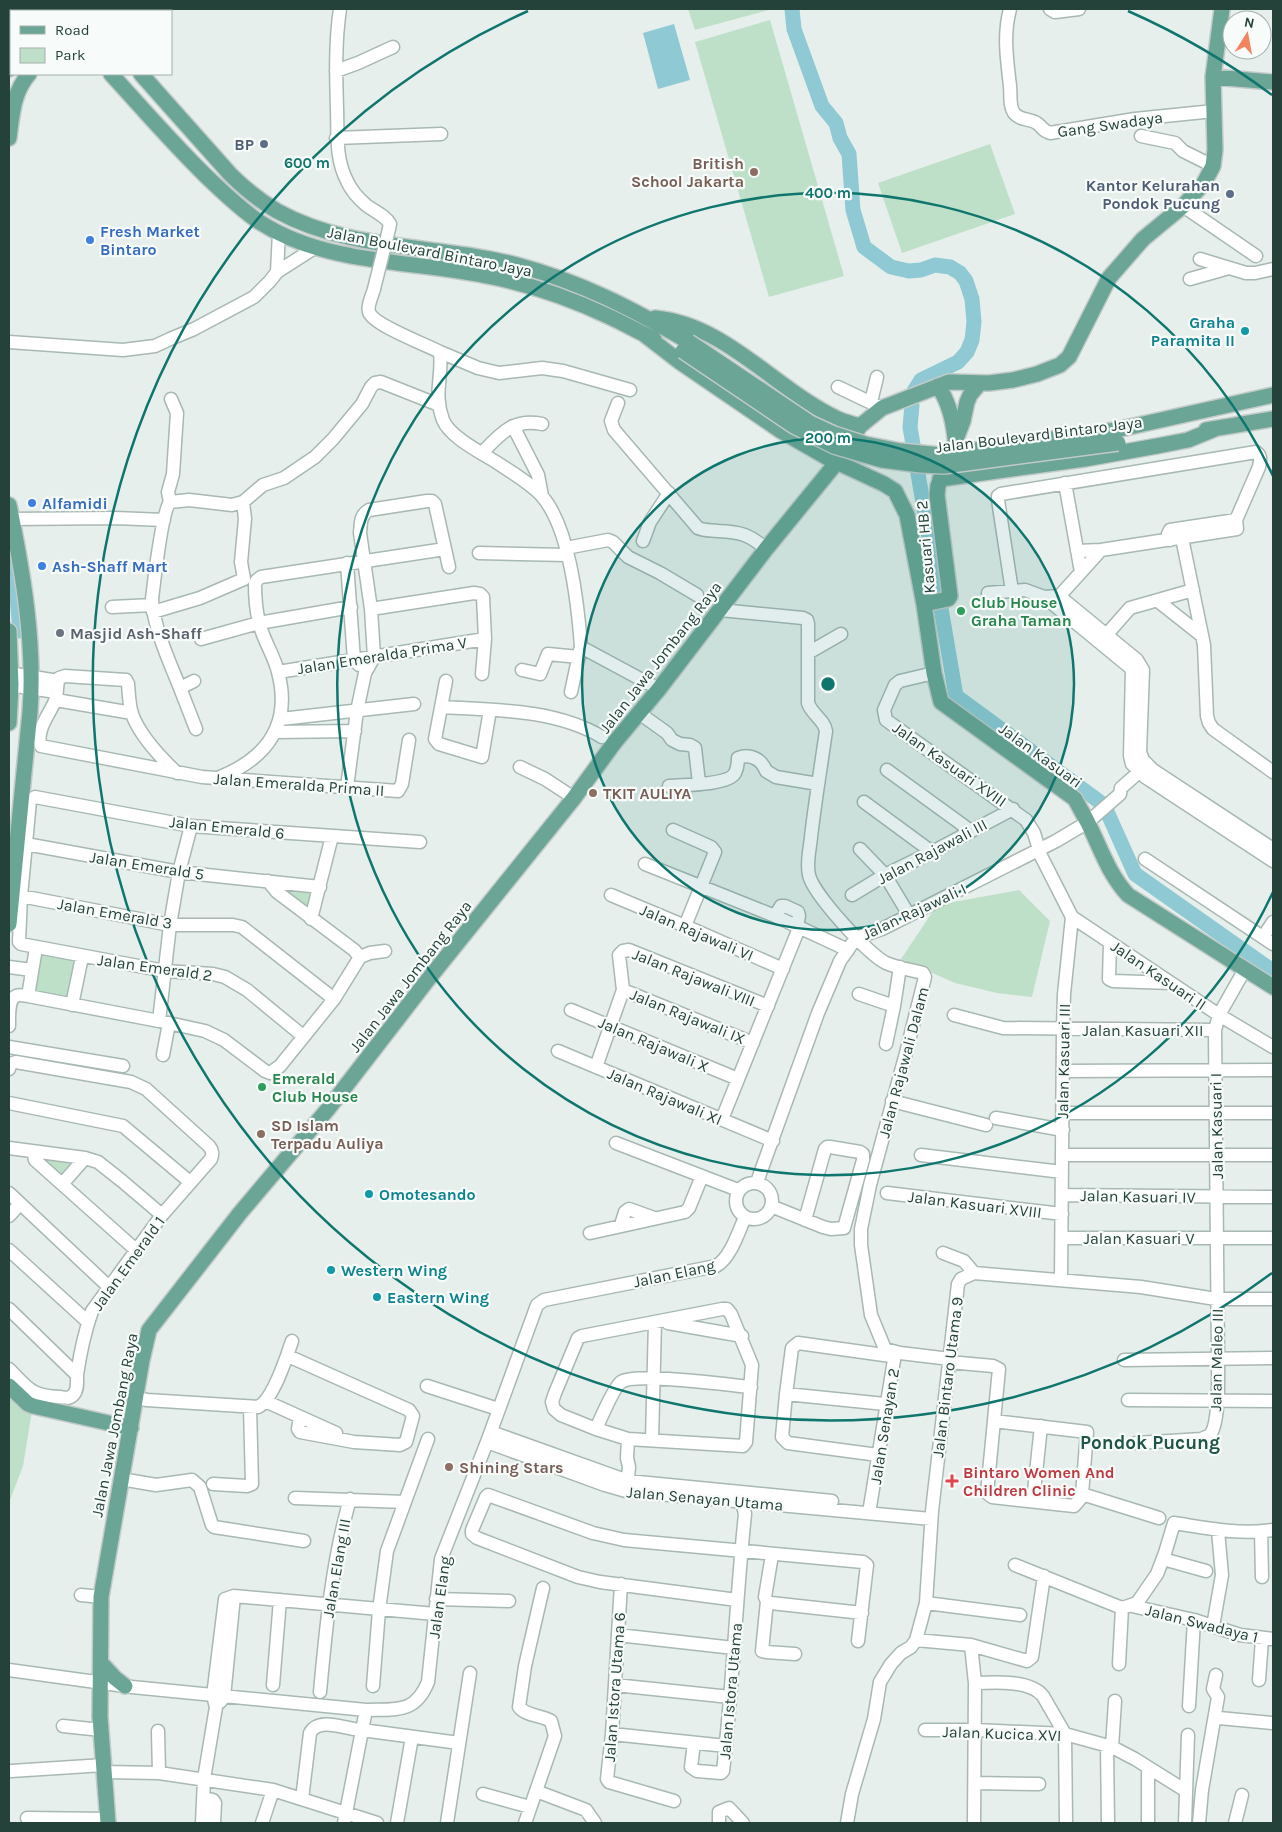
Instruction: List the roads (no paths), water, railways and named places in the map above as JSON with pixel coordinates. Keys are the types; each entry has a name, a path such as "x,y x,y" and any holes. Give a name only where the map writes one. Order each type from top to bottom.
{"main road":[{"path":"1213,166 1215,150 1213,77 1222,9"},
{"path":"9,138 16,98 28,75"},
{"name":"Jalan Boulevard Bintaro Jaya","path":"112,75 183,154 236,205 262,224 316,247 369,259 466,272 507,280 562,297 610,317 645,335 686,347"},
{"name":"Jalan Boulevard Bintaro Jaya","path":"142,75 244,187 267,205 296,220 337,234 371,242 448,252 516,265 597,292 646,317 794,426 834,446 882,460 944,466 1117,437 1216,429 1272,419"},
{"path":"1213,77 1273,82"},
{"path":"166,134 178,133 182,129 184,122"},
{"path":"183,154 186,141 199,139"},
{"name":"Jalan Jawa Jombang Raya","path":"108,1821 101,1730 101,1598 142,1360 150,1330 240,1213 328,1109 426,982 574,798 608,740 639,713 659,689 766,549 837,462 860,426 877,405 954,381 980,383 1013,380 1060,365 1069,357 1109,278 1143,239 1183,206 1204,183 1213,166"},
{"path":"646,317 683,323 704,332 821,409 838,419 860,426"},
{"name":"Kasuari HB 2","path":"645,335 680,362 781,431 895,491 907,514 927,604 948,599 950,595 937,495 940,479 963,421 967,402 980,383"},
{"path":"938,386 950,410 955,438"},
{"path":"1268,397 1258,403 1257,409 1258,413 1272,419"},
{"name":"Jalan Boulevard Bintaro Jaya","path":"1117,437 1268,397"},
{"path":"940,479 1139,450 1188,440 1216,429"},
{"path":"9,924 32,682 25,590 20,554 10,512"},
{"name":"Jalan Kasuari","path":"927,604 934,674 941,702 1075,799 1088,822 1107,865 1117,883 1128,895 1273,987"},
{"path":"9,631 9,724"},
{"path":"9,1386 28,1404 33,1406 131,1428"},
{"path":"101,1663 125,1686"}],"street":[{"path":"340,9 336,38 336,138 340,162 347,182 365,204 389,222 389,229 369,306 371,315 387,327 478,368 499,373 542,368 562,371 630,390"},
{"name":"Gang Swadaya","path":"1010,9 1006,31 1007,69 1013,112 1017,117 1038,123 1043,130 1050,133 1135,119 1214,111"},
{"path":"1050,9 1055,12 1079,9"},
{"path":"336,71 393,47"},
{"path":"336,138 441,134"},
{"path":"1141,136 1175,143 1183,151 1213,166"},
{"path":"1183,206 1256,256"},
{"path":"277,272 279,232"},
{"path":"9,342 123,350 155,346 194,329 254,297 277,272 316,247"},
{"path":"1200,259 1246,273 1273,269"},
{"path":"1190,279 1229,268"},
{"path":"440,352 439,405 444,422 450,430 466,443 516,475 542,496"},
{"path":"838,387 877,405 877,377"},
{"path":"196,728 168,658 153,609 167,504 189,500 232,505 243,502 263,486 284,478 315,457 362,404 375,383 381,382 439,405"},
{"path":"170,502 168,492 174,467 177,413 171,399"},
{"path":"618,403 611,417 612,426 698,528 706,531 750,536 766,549"},
{"path":"482,454 504,431 513,426 527,422 542,424"},
{"path":"513,426 538,475 542,496 559,525 567,552 577,608 580,652 570,692"},
{"path":"1012,591 998,496 1001,494 1256,452 1260,458 1259,467 1236,520 1237,528 1235,530 1101,550 1077,551"},
{"path":"1065,483 1081,572"},
{"path":"643,541 650,522 669,493"},
{"path":"347,787 357,710 365,673 374,657 371,609 360,533 361,520 364,513 369,510 432,501 435,504 449,568"},
{"path":"112,607 153,609 200,598 244,579 241,562 245,519 243,502"},
{"path":"10,512 164,520"},
{"path":"1176,539 1193,590 1204,644 1207,716 1209,723 1214,729 1273,772"},
{"path":"479,553 567,552 608,540 613,542 628,557 697,594"},
{"path":"218,778 252,760 266,745 281,719 283,700 278,672 259,623 254,584 257,580 261,577 445,549"},
{"path":"1054,600 1101,550"},
{"path":"347,563 354,660 365,673"},
{"path":"988,593 1025,590 1054,600 1103,639 1132,669 1130,760 1273,862"},
{"path":"1103,639 1130,608 1193,590"},
{"path":"371,609 439,597 480,594 483,597 485,639 482,674"},
{"path":"1158,601 1201,635"},
{"path":"201,639 259,623 351,607"},
{"name":"Jalan Rajawali Dalam","path":"720,610 803,618 806,620 808,624 808,703 812,712 824,724 826,731 808,874 813,886 856,938 887,963 923,973 926,981 870,1184 861,1229 861,1244 871,1315 886,1349 900,1353 949,1360"},
{"path":"808,653 841,634"},
{"name":"Jalan Emeralda Prima V","path":"278,672 485,639"},
{"path":"522,670 540,674 548,654 580,652 659,689"},
{"name":"Jalan Kasuari XVIII","path":"934,674 900,681 895,685 884,710 886,720 1026,820 1034,832 1038,850"},
{"path":"57,691 59,678 64,676 126,680 132,713 138,727 177,773"},
{"path":"10,679 32,682 132,713"},
{"path":"180,688 194,681"},
{"path":"446,682 436,742 482,757 490,710"},
{"name":"Jalan Emeralda Prima II","path":"57,691 44,720 39,740 41,746 177,773 218,778 398,791 402,784 409,740"},
{"path":"281,719 414,704"},
{"path":"441,708 490,710 550,717 564,720 585,732 608,740"},
{"path":"639,713 667,733 672,740 695,748 699,783"},
{"path":"275,732 355,732"},
{"path":"669,786 729,779 735,774 738,758 742,756 759,759 764,764 766,771 776,777 818,784"},
{"path":"520,767 534,773 574,798"},
{"path":"887,770 971,831"},
{"path":"1146,771 1273,849"},
{"name":"Jalan Rajawali I","path":"757,1182 818,1013 840,961 856,938 882,929 909,916 1038,850 1088,822 1119,794 1126,794 1146,771"},
{"name":"Jalan Emerald 6","path":"26,844 30,801 35,797 191,826 420,842"},
{"path":"864,802 932,852"},
{"name":"Jalan Rajawali III","path":"852,895 885,875 1013,809"},
{"path":"163,1055 165,972 170,925 179,872 191,826"},
{"path":"673,830 714,848 715,852 685,926"},
{"path":"311,919 332,836"},
{"path":"21,896 26,844"},
{"name":"Jalan Emerald 5","path":"26,844 179,872 320,887"},
{"path":"860,849 885,875 909,916"},
{"path":"1038,850 1072,918"},
{"path":"1145,859 1268,941 1273,922"},
{"path":"645,864 775,916 848,950"},
{"path":"268,881 276,892 354,950 360,957"},
{"name":"Jalan Rajawali VI","path":"611,895 783,969"},
{"name":"Jalan Emerald 3","path":"21,896 170,925 233,925 242,927 334,999"},
{"name":"Jalan Emerald 2","path":"21,896 19,942 21,944 165,972 213,974 224,977 247,990 303,1036"},
{"name":"Jalan Kasuari II","path":"1072,918 1218,1015 1273,1047"},
{"name":"Jalan Kasuari III","path":"1061,1280 1064,994 1072,918"},
{"path":"722,1119 798,928"},
{"path":"1110,943 1108,978 1113,981 1171,983"},
{"path":"23,996 32,973 36,948"},
{"name":"Jalan Rajawali VIII","path":"596,1067 623,990 619,955 623,951 629,950 768,1006"},
{"path":"9,1026 11,1001 23,996 164,1022 215,1035 265,1072 270,1073 280,1066 334,999 360,957 370,953 385,951"},
{"path":"72,1005 82,957"},
{"path":"9,967 32,973"},
{"path":"886,1044 900,967"},
{"path":"1218,1015 1245,969"},
{"path":"9,973 32,973"},
{"name":"Jalan Rajawali IX","path":"623,990 753,1043"},
{"path":"859,994 894,1006"},
{"name":"Jalan Rajawali X","path":"570,1010 738,1079"},
{"name":"Jalan Kasuari XII","path":"954,1015 1003,1028 1214,1030"},
{"name":"Jalan Kasuari I","path":"1216,1299 1217,1197 1214,1030 1218,1015"},
{"path":"9,1047 123,1066"},
{"name":"Jalan Rajawali XI","path":"558,1052 773,1141"},
{"name":"Jalan Emerald 1","path":"9,1369 34,1393 50,1397 69,1398 73,1395 76,1391 77,1375 92,1311 162,1215 211,1159 212,1150 139,1085 131,1082 13,1065"},
{"path":"1063,1071 1273,1070"},
{"path":"892,1101 981,1125 991,1122 1063,1130"},
{"path":"9,1103 123,1126 190,1182"},
{"path":"1063,1113 1273,1113"},
{"path":"616,1142 738,1190"},
{"path":"771,1206 805,1220 831,1229 844,1228 863,1154 830,1147 825,1149 805,1220"},
{"path":"9,1148 85,1158 98,1162 162,1215"},
{"path":"35,1152 35,1160 136,1250"},
{"path":"921,1155 1062,1172"},
{"path":"1062,1156 1273,1155"},
{"path":"63,1183 85,1158"},
{"path":"590,1233 621,1225 625,1212 629,1210 656,1219 687,1210 702,1176"},
{"path":"757,1182 766,1187 772,1196 771,1206 765,1215 756,1219 745,1217 736,1205 735,1200 738,1190 747,1184 757,1182"},
{"path":"9,1193 108,1287"},
{"name":"Jalan Kasuari XVIII","path":"887,1193 1062,1214"},
{"name":"Jalan Kasuari IV","path":"1062,1195 1273,1198"},
{"path":"9,1216 20,1204"},
{"name":"Jalan Elang","path":"9,1670 218,1700 366,1710 402,1709 415,1702 423,1694 428,1682 442,1559 537,1305 540,1302 716,1266 727,1257 745,1217"},
{"name":"Jalan Kasuari V","path":"1062,1238 1216,1238"},
{"path":"1216,1238 1273,1238"},
{"path":"9,1250 88,1322"},
{"path":"943,1253 964,1261 974,1273"},
{"path":"961,1279 964,1261"},
{"name":"Jalan Bintaro Utama 9","path":"916,1640 926,1603 932,1515 958,1284 961,1279 974,1273 1140,1287 1216,1299 1273,1299"},
{"name":"Jalan Maleo III","path":"1136,1443 1202,1439 1209,1436 1214,1428 1218,1359 1216,1299"},
{"path":"9,1309 77,1375"},
{"path":"727,1309 742,1336 752,1365 746,1442 743,1446 628,1439 561,1415 554,1409 552,1402 576,1342 582,1336 727,1309"},
{"path":"657,1322 742,1336"},
{"path":"652,1440 657,1322"},
{"path":"136,1398 258,1407 265,1401 288,1356 292,1341"},
{"name":"Jalan Senayan 2","path":"786,1394 792,1348 798,1343 891,1356 894,1360 878,1455 872,1509"},
{"path":"265,1401 354,1442 402,1445 406,1442 413,1416 409,1410 288,1356"},
{"path":"1124,1360 1273,1358"},
{"path":"949,1360 993,1366 998,1369 987,1493 992,1497 1071,1507 1077,1504 1082,1494 1087,1432 994,1421"},
{"path":"596,1429 620,1382 624,1380 654,1378 751,1387"},
{"path":"427,1386 498,1409"},
{"path":"878,1455 788,1443 782,1437 786,1394 886,1404"},
{"path":"1128,1400 1273,1401"},
{"path":"213,1484 247,1486 252,1484 250,1407"},
{"path":"1032,1501 1041,1426"},
{"name":"Jalan Senayan Utama","path":"489,1437 622,1485 746,1506 872,1509"},
{"path":"373,1686 379,1610 388,1551 428,1439"},
{"path":"622,1485 621,1465 626,1458 628,1439"},
{"path":"121,1479 156,1485 192,1480 200,1487 214,1527 304,1541"},
{"name":"Jalan Senayan Utama","path":"622,1485 932,1515"},
{"path":"1082,1494 1159,1518"},
{"path":"737,1600 578,1577 477,1538 472,1534 472,1530 488,1495 609,1538 866,1563 858,1641"},
{"path":"295,1498 350,1499"},
{"name":"Jalan Elang III","path":"320,1692 328,1605 341,1531 350,1499 405,1502"},
{"name":"Jalan Istora Utama","path":"694,1743 691,1767 697,1771 718,1774 723,1771 746,1506"},
{"path":"1119,1664 1127,1607 1137,1603 1157,1574 1174,1523 1218,1531 1267,1530 1262,1577"},
{"path":"1213,1626 1222,1575 1218,1531"},
{"path":"772,1555 765,1597 767,1601 762,1650 766,1652 795,1654"},
{"path":"1163,1559 1206,1571"},
{"name":"Jalan Swadaya 1","path":"1015,1565 1127,1607 1194,1620 1240,1636 1268,1639"},
{"path":"847,1823 852,1794 874,1719 880,1682 890,1664 901,1653 912,1647 916,1640 971,1645 1027,1661 1032,1657 1044,1576"},
{"name":"Jalan Istora Utama 6","path":"621,1584 608,1781 674,1801"},
{"path":"525,1823 554,1736 554,1725 551,1721 545,1717 521,1710 519,1707 525,1666 543,1588"},
{"path":"81,1595 101,1598"},
{"path":"202,1823 204,1779 218,1700 223,1604 225,1599 234,1596 435,1614"},
{"path":"436,1599 508,1601"},
{"path":"273,1685 280,1600"},
{"path":"767,1601 862,1613"},
{"path":"926,1603 1020,1615"},
{"path":"1189,1706 1194,1620"},
{"path":"618,1635 734,1648"},
{"path":"1259,1680 1268,1639"},
{"path":"971,1645 975,1683 976,1730 974,1823"},
{"path":"447,1823 470,1673"},
{"path":"1199,1823 1202,1790 1216,1720 1218,1697 1213,1689 1216,1676"},
{"path":"975,1683 1024,1685 1034,1688 1043,1696 1065,1734 1066,1823"},
{"path":"615,1685 730,1697"},
{"path":"1108,1823 1109,1747 1115,1701"},
{"path":"346,1819 358,1729 366,1710"},
{"path":"1216,1720 1219,1718 1273,1723"},
{"path":"302,1799 310,1733 312,1729 319,1725 459,1743"},
{"path":"63,1726 101,1730"},
{"name":"Jalan Kucica XVI","path":"925,1730 1065,1734 1109,1747 1186,1791"},
{"path":"158,1731 159,1774"},
{"path":"612,1734 726,1746"},
{"path":"1185,1823 1188,1736"},
{"path":"397,1823 412,1737"},
{"path":"1148,1768 1148,1823"},
{"path":"11,1772 104,1769 204,1779 273,1790 302,1799 346,1819 377,1823"},
{"path":"975,1783 1039,1784"},
{"path":"262,1823 273,1790"},
{"path":"536,1791 586,1810 594,1823"},
{"path":"483,1794 530,1807"},
{"path":"1235,1823 1242,1794"},
{"path":"204,1798 213,1800 215,1803 214,1823"},
{"path":"719,1823 719,1812 729,1808 743,1823 753,1823"},
{"path":"27,1818 108,1821"}],"water":[{"path":"674,24 690,80 658,89 643,33"}],"waterway":[{"path":"792,9 794,29 822,106 836,123 840,138 849,154 853,210 864,247 891,267 909,271 921,270 935,265 950,267 960,273 966,281 972,299 974,322 972,340 967,352 958,362 921,380 914,391"},
{"path":"912,405 910,427 956,696 1104,805 1135,874 1273,971"},
{"path":"9,564 17,597 20,631"}],"place":[{"name":"BP","path":"264,144"},
{"name":"British School Jakarta","path":"754,172"},
{"name":"Kantor Kelurahan Pondok Pucung","path":"1230,194"},
{"name":"Fresh Market Bintaro","path":"90,240"},
{"name":"Graha Paramita II","path":"1245,331"},
{"name":"Alfamidi","path":"32,503"},
{"name":"Ash-Shaff Mart","path":"42,566"},
{"name":"Club House Graha Taman","path":"961,611"},
{"name":"Masjid Ash-Shaff","path":"60,633"},
{"name":"TKIT AULIYA","path":"593,793"},
{"name":"Emerald Club House","path":"262,1087"},
{"name":"SD Islam Terpadu Auliya","path":"261,1134"},
{"name":"Omotesando","path":"369,1194"},
{"name":"Western Wing","path":"331,1270"},
{"name":"Eastern Wing","path":"377,1297"},
{"name":"Shining Stars","path":"449,1467"},
{"name":"Bintaro Women And Children Clinic","path":"952,1481"}],"district":[{"name":"Pondok Pucung","path":"1150,1442"}]}
